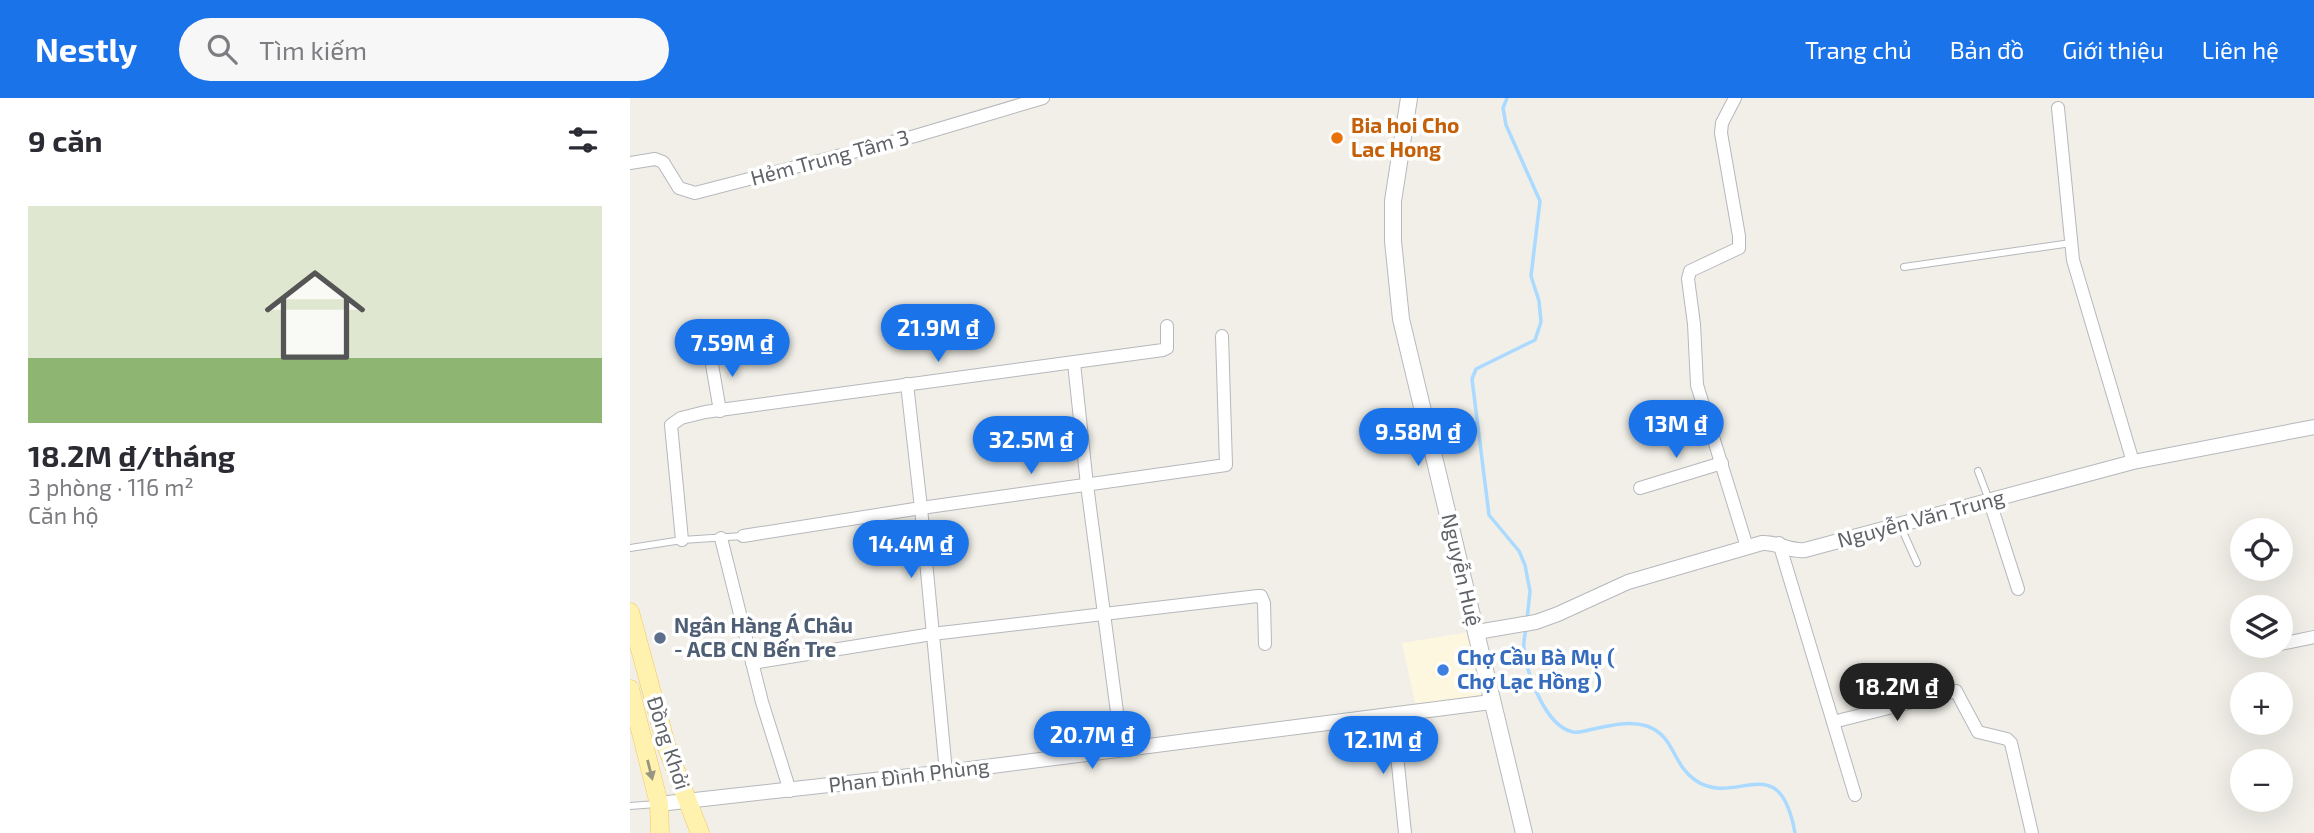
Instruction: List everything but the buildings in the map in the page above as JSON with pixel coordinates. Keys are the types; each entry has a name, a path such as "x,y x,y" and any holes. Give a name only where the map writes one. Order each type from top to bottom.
{"main road":[{"name":"Nguyễn Huệ","path":"1409,98 1393,201 1401,319 1524,833"},
{"name":"Đồng Khởi","path":"630,611 636,656 667,748 700,833"},
{"name":"Đồng Khởi","path":"630,689 634,720 659,804 660,833"}],"street":[{"name":"Hẻm Trung Tâm 3","path":"630,163 655,159 663,162 679,188 695,192 915,136 1014,103 1043,98"},
{"path":"1735,98 1722,123 1721,134 1739,248 1690,271 1688,279 1694,324 1697,385 1747,547"},
{"path":"2058,108 2073,260 2133,462"},
{"path":"682,540 671,425 681,418 907,384 1164,350 1167,348 1167,326"},
{"path":"743,536 1226,465 1222,336"},
{"path":"710,353 720,411"},
{"path":"1074,363 1087,485 1122,750"},
{"path":"907,384 946,772"},
{"name":"Nguyễn Văn Trung","path":"1476,632 1536,622 1628,582 1762,543 1779,543 1800,551 2133,462 2314,427"},
{"path":"1640,488 1722,463"},
{"path":"1990,502 2018,589"},
{"path":"721,538 774,744 790,791"},
{"path":"1779,543 1855,795"},
{"path":"752,663 932,634 1258,596 1261,596 1264,603 1265,644"},
{"path":"2293,642 2314,637"},
{"path":"1833,722 1956,691 1978,732 2007,739 2011,743 2032,833"},
{"name":"Phan Đình Phùng","path":"659,804 688,803 946,772 1491,702"},
{"path":"1393,716 1405,833"}],"lane":[{"path":"1904,267 2071,243"},
{"path":"1978,471 1990,502"},
{"path":"1900,525 1917,563"},
{"path":"630,548 682,540 743,536"},
{"path":"630,806 659,804"}],"shaded area":[{"name":"Chợ Cầu Bà Mụ ( Chợ Lạc Hồng )","path":"1469,632 1484,698 1416,707 1402,643"}],"waterway":[{"path":"1507,98 1503,108 1506,125 1540,201 1531,276 1539,301 1541,322 1535,340 1476,369 1472,379 1489,515 1519,551 1525,565 1530,591 1527,620"},
{"path":"1526,628 1524,649 1533,685 1546,710 1563,728 1577,732 1610,725 1647,726 1663,736 1687,773 1695,780 1710,787 1767,785 1778,792 1788,807 1795,833"}],"place":[{"name":"Bia hoi Cho Lac Hong","path":"1337,138"},
{"name":"Ngân Hàng Á Châu - ACB CN Bến Tre","path":"660,638"},
{"name":"Chợ Cầu Bà Mụ ( Chợ Lạc Hồng )","path":"1443,670"}]}
